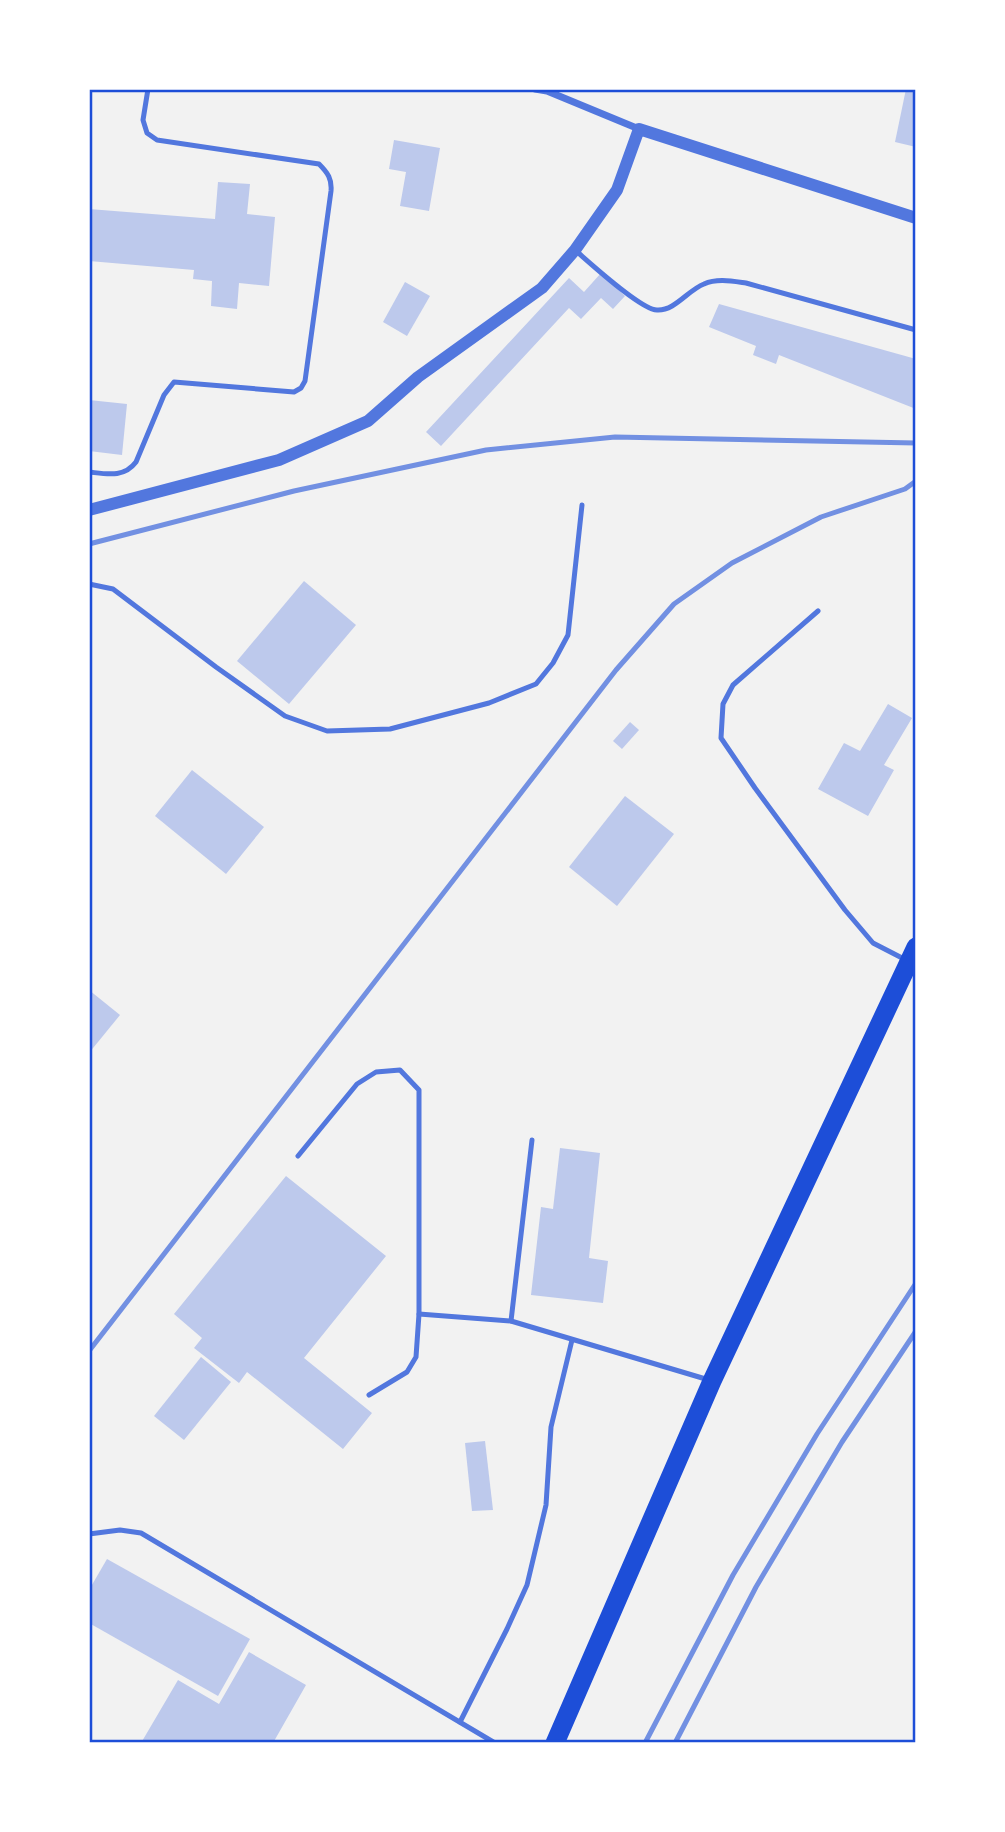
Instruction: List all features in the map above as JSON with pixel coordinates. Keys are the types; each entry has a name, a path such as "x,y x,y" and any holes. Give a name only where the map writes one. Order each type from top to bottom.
{"highway":[{"path":"555,1743 712,1381 912,954"}],"street":[{"path":"535,89 547,90 639,129 916,218"},
{"path":"89,510 279,460 368,421 418,377 542,288 575,250 617,190 639,129"}],"lane":[{"path":"89,472 114,475 131,468 164,395 174,382 293,392 300,388 305,380 332,182 327,172 318,164 158,140 147,132 143,120 148,89"},
{"path":"575,250 646,307 657,310 669,307 700,285 728,280 916,330"},
{"path":"89,584 113,589 285,716 327,731 390,729 488,703 536,684 553,663 568,635 582,505"},
{"path":"818,611 733,685 723,704 721,738 845,910 873,943 912,954"},
{"path":"298,1156 357,1084 376,1072 400,1070 419,1090 419,1314 416,1356 407,1372 369,1395"},
{"path":"511,1321 532,1140"},
{"path":"419,1314 511,1321 712,1381"},
{"path":"460,1722 527,1585 546,1505 551,1427 572,1339"},
{"path":"89,1534 120,1530 141,1533 495,1743"}],"building":[{"path":"906,89 916,89 916,147 895,142"},
{"path":"394,140 440,148 429,211 400,206 406,172 389,169"},
{"path":"218,182 250,184 247,214 275,217 269,286 239,283 237,309 211,306 212,281 193,279 194,270 89,261 89,209 215,219"},
{"path":"601,273 625,296 613,309 601,298 581,319 569,308 441,446 426,432 569,278 584,292"},
{"path":"405,282 430,296 407,336 383,322"},
{"path":"719,304 916,359 916,409 779,355 776,364 753,355 756,346 709,327"},
{"path":"89,400 127,404 122,455 89,451"},
{"path":"304,581 356,625 289,704 237,661"},
{"path":"888,704 912,718 884,765 894,770 868,816 818,789 844,743 860,751"},
{"path":"630,722 639,730 622,749 613,741"},
{"path":"192,770 264,827 226,874 155,816"},
{"path":"625,796 674,834 617,906 569,867"},
{"path":"89,990 120,1015 89,1053"},
{"path":"560,1148 600,1153 589,1258 608,1261 603,1303 531,1295 541,1207 553,1209"},
{"path":"286,1176 386,1256 304,1358 372,1413 343,1449 247,1372 239,1383 194,1348 202,1338 174,1314"},
{"path":"201,1357 231,1382 184,1440 154,1416"},
{"path":"485,1441 493,1510 472,1511 465,1443"},
{"path":"107,1559 250,1639 218,1696 89,1623 89,1590"},
{"path":"249,1652 306,1685 273,1743 141,1743 178,1680 219,1704"}],"railway":[{"path":"89,544 294,491 486,450 615,437 916,443"},
{"path":"89,1351 616,670 674,604 732,563 821,517 905,489 916,481"},
{"path":"645,1743 733,1575 817,1434 916,1283"},
{"path":"675,1743 756,1587 842,1442 916,1331"}]}
